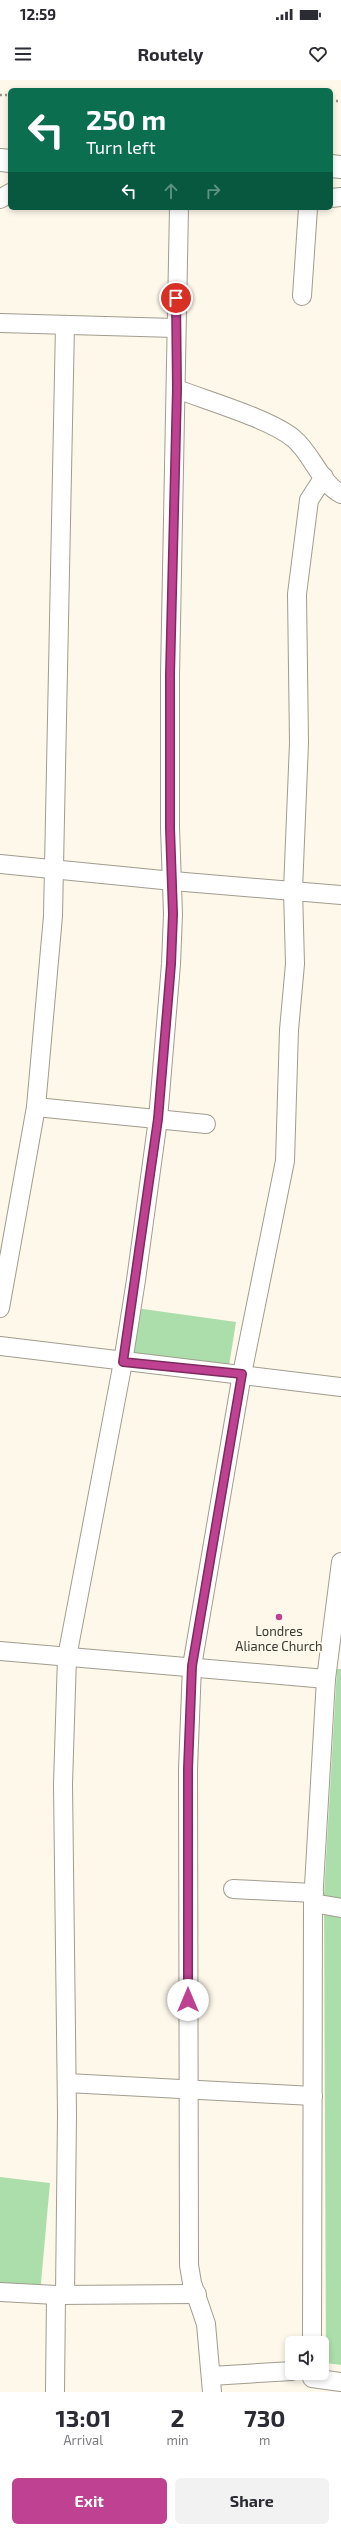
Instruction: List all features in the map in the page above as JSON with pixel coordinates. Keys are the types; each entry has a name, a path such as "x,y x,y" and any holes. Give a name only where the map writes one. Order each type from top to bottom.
{"street":[{"path":"55,2392 61,2295 67,2084 62,1860 67,1657 123,1362 158,1119 171,964 173,881 170,828 170,675 177,389 175,328 179,210"},
{"path":"302,296 308,210"},
{"path":"0,323 175,328"},
{"path":"0,1308 36,1107 53,916 65,325"},
{"path":"177,389 281,429 302,447 324,478 341,494"},
{"path":"285,2372 211,2384 210,2342 197,2294 192,2283 189,2265 188,1769 192,1666 242,1374 285,1161 289,1030 295,964 293,890 299,743 297,594 309,500 324,478"},
{"path":"0,864 173,881 341,895"},
{"path":"36,1107 206,1124"},
{"path":"0,1346 123,1362 242,1374 341,1387"},
{"path":"312,2336 314,1898 326,1679 341,1562"},
{"path":"0,1651 192,1666 326,1679"},
{"path":"233,1889 314,1898 341,1908"},
{"path":"67,2084 313,2096"},
{"path":"0,2292 61,2295 197,2294"},
{"path":"312,2381 341,2382"}],"green space":[{"path":"136,1308 236,1322 228,1372 128,1356"},
{"path":"337,1669 341,1669 341,2365 329,2363 329,2336 326,2336 324,1894"},
{"path":"0,2177 50,2183 40,2294 0,2291"}],"place":[{"name":"Londres Aliance Church","path":"279,1617"}],"route":[{"path":"176,298 175,328 177,389 170,675 170,828 173,881 171,964 158,1119 123,1362 242,1374 205,1582 192,1666 188,1769 188,2000"}]}
